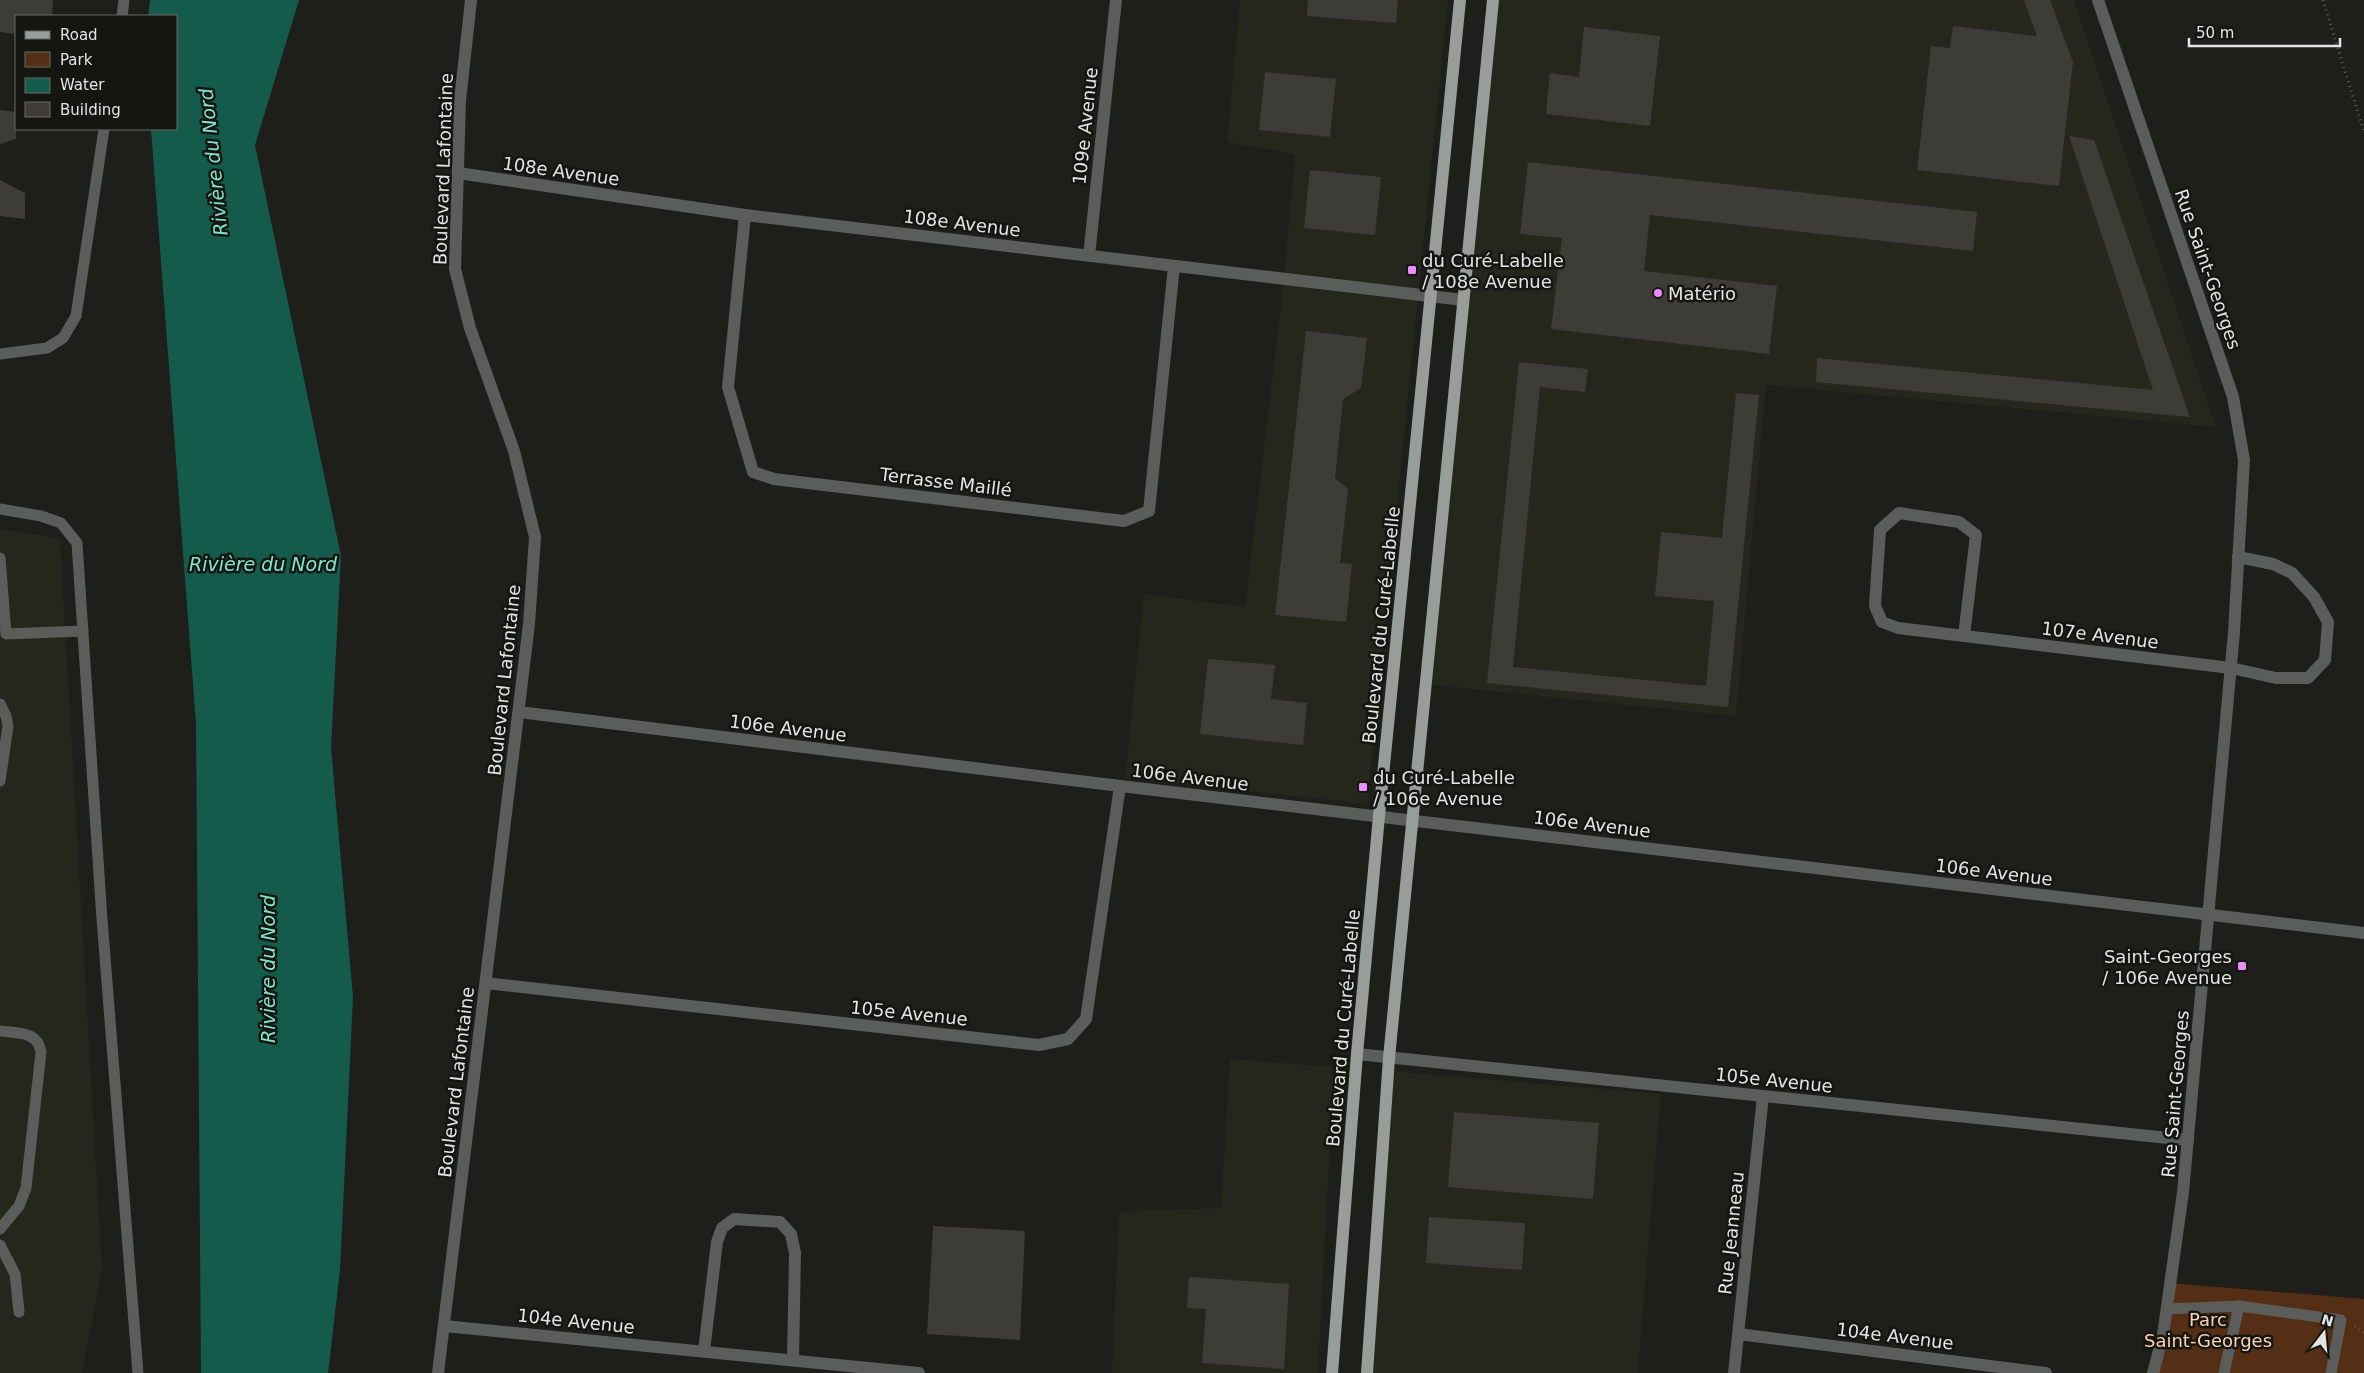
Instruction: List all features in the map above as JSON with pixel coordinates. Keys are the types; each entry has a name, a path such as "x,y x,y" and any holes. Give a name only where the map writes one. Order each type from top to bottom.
{"main road":[{"name":"Boulevard du Curé-Labelle","path":"1332,1373 1357,1054 1379,816 1460,0"},
{"path":"1366,1373 1389,1058 1414,820 1462,300 1493,0"}],"street":[{"name":"Boulevard Lafontaine","path":"438,1373 530,624 535,538 514,451 470,328 455,269 460,101 471,0"},
{"name":"109e Avenue","path":"1089,256 1116,0"},
{"name":"Rue Saint-Georges","path":"2098,0 2233,397 2244,460 2231,668 2188,1140 2163,1335 2153,1373"},
{"name":"108e Avenue","path":"458,173 745,215 1462,300"},
{"name":"Terrasse Maillé","path":"745,215 728,387 753,472 774,478 1124,521 1149,511 1174,266"},
{"name":"107e Avenue","path":"1964,636 1976,536 1959,522 1899,512 1880,530 1875,606 1882,622 1898,628 1964,636 2231,668"},
{"path":"2231,668 2276,678 2308,678 2325,660 2328,622 2314,597 2292,573 2273,564 2238,557"},
{"name":"106e Avenue","path":"519,712 1120,786 2364,933"},
{"name":"105e Avenue","path":"486,983 1039,1045 1068,1039 1086,1019 1120,786"},
{"name":"105e Avenue","path":"1357,1054 2188,1140"},
{"name":"Rue Jeanneau","path":"1734,1373 1763,1096"},
{"path":"704,1351 716,1242 722,1228 734,1219 780,1222 792,1234 795,1252 793,1360"},
{"name":"104e Avenue","path":"444,1326 919,1373"},
{"name":"104e Avenue","path":"1738,1334 2046,1373"}],"lane":[{"path":"122,15 124,0"},
{"path":"0,354 47,348 63,338 76,316 104,130"},
{"path":"0,509 41,516 61,523 77,543 102,918 138,1373"},
{"path":"0,558 6,634 83,631"},
{"path":"0,704 6,716 8,726 0,781"},
{"path":"0,1031 33,1036 40,1043 41,1052 26,1188 19,1206 0,1230"},
{"path":"0,1245 14,1274 19,1312"},
{"path":"2166,1309 2239,1306 2341,1320 2331,1373"},
{"path":"2224,1373 2239,1306"}],"path":[{"path":"2323,0 2364,132"}],"shaded area":[{"path":"1240,0 1448,0 1367,804 1125,778 1144,594 1245,607 1283,288 1295,154 1227,142"},
{"path":"1497,0 2074,0 2216,427 1766,385 1736,716 1432,685"},
{"path":"0,529 60,538 102,1270 82,1373 0,1373"},
{"path":"1230,1059 1334,1067 1318,1373 1112,1373 1119,1211 1221,1208"},
{"path":"1391,1071 1661,1094 1638,1373 1370,1373"}],"green space":[{"name":"Parc Saint-Georges","path":"2170,1283 2364,1299 2364,1373 2153,1373"}],"water":[{"name":"Rivière du Nord","path":"150,0 299,0 255,145 341,556 331,748 353,997 340,1270 328,1373 201,1373 196,724 151,130 178,130 178,15 148,15"}],"building":[{"path":"0,0 53,0 52,15 15,15 15,34 0,32"},
{"path":"1308,0 1398,0 1396,23 1307,16"},
{"path":"2024,0 2050,0 2073,62 2059,186 1917,170 1931,46 1950,48 1953,26 2037,36"},
{"path":"1584,27 1660,36 1650,126 1546,114 1550,73 1579,77"},
{"path":"1265,72 1336,79 1330,137 1259,130"},
{"path":"0,110 15,112 16,139 0,144"},
{"path":"2069,136 2094,140 2190,417 1816,382 1817,358 2153,390"},
{"path":"1528,162 1977,212 1973,251 1650,215 1644,271 1777,286 1769,354 1551,329 1562,238 1520,234"},
{"path":"1310,170 1381,177 1375,235 1304,228"},
{"path":"0,180 25,193 25,219 0,216"},
{"path":"1306,331 1367,338 1361,388 1343,399 1335,478 1348,489 1340,563 1352,564 1346,622 1275,615"},
{"path":"1519,362 1588,369 1585,392 1540,387 1513,667 1706,686 1714,601 1655,596 1661,532 1722,538 1736,393 1759,395 1728,707 1487,683"},
{"path":"1208,659 1275,665 1271,699 1307,703 1303,745 1200,734"},
{"path":"1454,1112 1599,1123 1593,1199 1448,1187"},
{"path":"1429,1217 1525,1223 1522,1270 1426,1263"},
{"path":"933,1226 1025,1231 1020,1340 927,1334"},
{"path":"1189,1277 1289,1284 1284,1369 1202,1363 1206,1309 1187,1308"}],"place":[{"name":"du Curé-Labelle / 108e Avenue","path":"1412,270"},
{"name":"Matério","path":"1658,293"},
{"name":"du Curé-Labelle / 106e Avenue","path":"1363,787"},
{"name":"Saint-Georges / 106e Avenue","path":"2242,966"}]}
